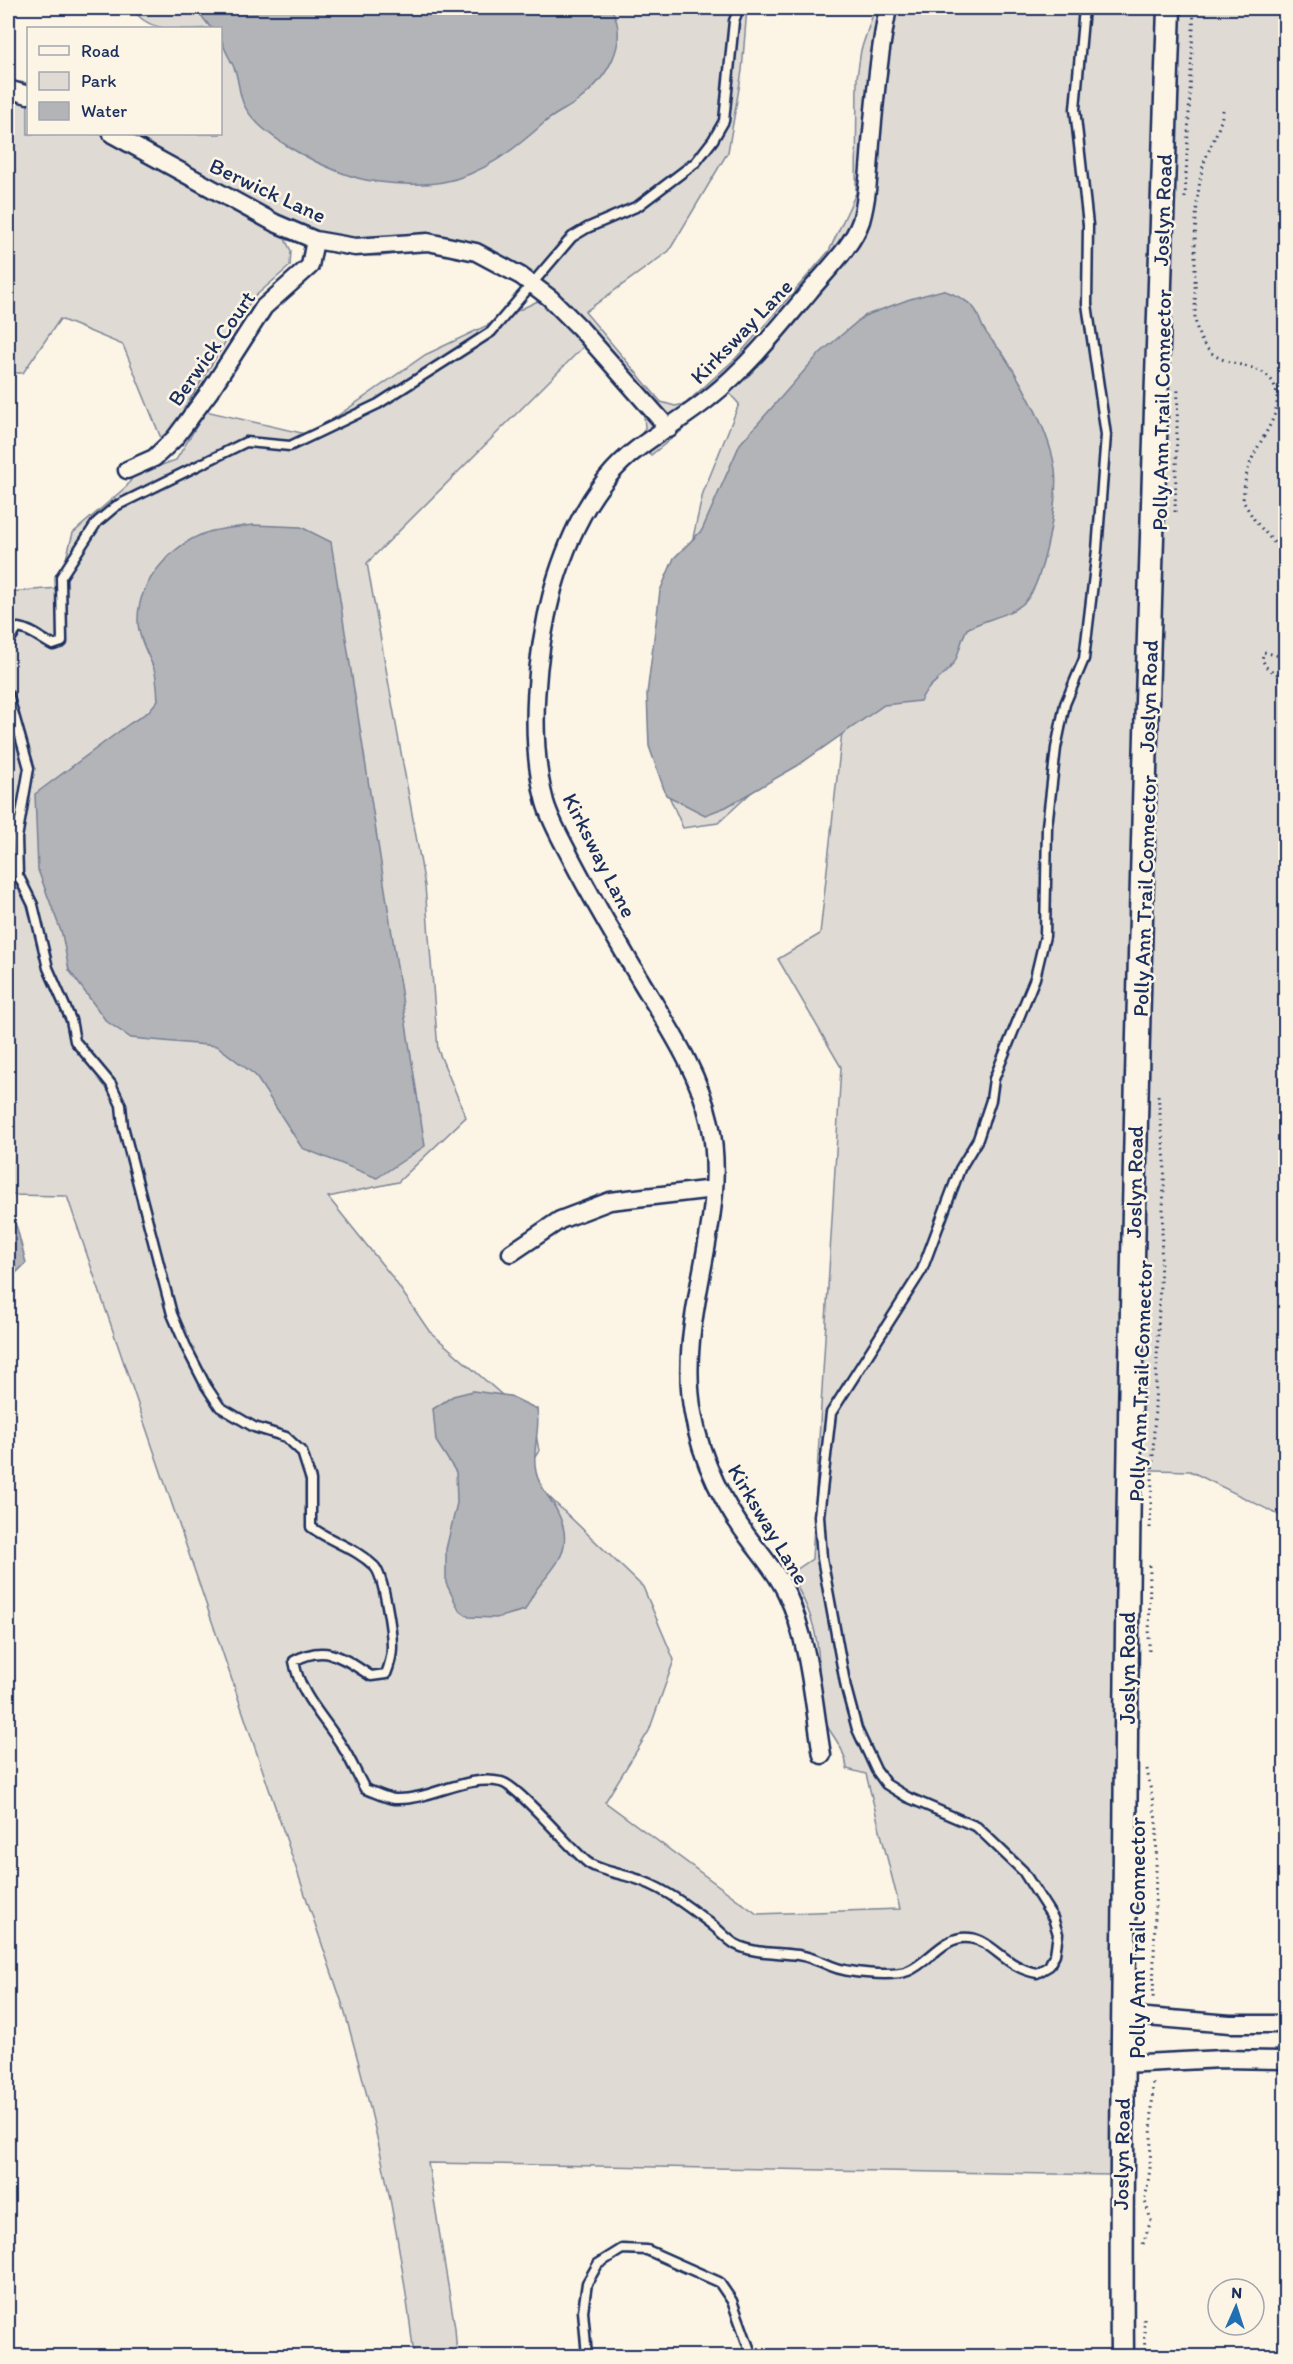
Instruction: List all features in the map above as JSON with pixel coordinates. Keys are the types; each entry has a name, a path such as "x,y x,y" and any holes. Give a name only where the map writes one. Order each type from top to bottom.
{"street":[{"name":"Kirksway Lane","path":"822,1755 803,1631 774,1568 753,1544 727,1504 708,1467 693,1415 689,1369 694,1306 714,1190 715,1162 710,1123 691,1065 565,846 546,805 537,757 538,672 553,591 572,534 605,479 636,449 669,429 712,396 769,340 836,259 860,223 869,167 880,48 888,8"},
{"name":"Joslyn Road","path":"1122,2356 1127,1592 1136,1089 1169,8"},
{"path":"8,88 27,95"},
{"name":"Berwick Lane","path":"114,135 275,223 315,240 355,247 428,242 476,252 532,285 579,327 669,429"},
{"name":"Berwick Court","path":"127,470 154,458 175,438 210,391 264,307 310,266 315,240"},
{"path":"511,1253 560,1220 610,1201 714,1190"},
{"path":"1123,2015 1230,2024 1286,2024"},
{"path":"1123,2064 1222,2059 1286,2060"}],"lane":[{"path":"8,642 18,628 31,629 41,639 53,645 62,642 62,577 97,522 116,506 192,471 210,458 246,442 290,446 335,422 361,413 491,332 572,237 638,206 696,162 724,121 734,21 739,8"},
{"path":"8,694 29,768 17,838 18,875 33,905 48,968 71,1020 75,1041 111,1084 121,1105 123,1126 172,1314 206,1386 220,1407 254,1427 286,1437 302,1452 311,1480 311,1527 329,1540 352,1549 376,1567 381,1580 392,1645 392,1659 386,1674 371,1676 342,1658 322,1652 310,1652 294,1661 297,1680 315,1712 344,1748 364,1789 393,1799 419,1796 452,1786 481,1782 500,1781 513,1786 546,1824 589,1864 644,1881 690,1908 734,1943 763,1952 822,1960 832,1967 889,1974 908,1971 946,1944 959,1938 971,1938 985,1944 1022,1971 1037,1973 1049,1966 1055,1954 1058,1934 1053,1918 1023,1871 977,1827 907,1797 886,1784 876,1770 857,1729 846,1688 822,1558 819,1516 831,1413 922,1270 960,1169 978,1139 991,1100 994,1079 1035,978 1044,936 1047,826 1056,748 1065,704 1084,659 1100,527 1106,435 1087,304 1088,225 1075,109 1084,8"},
{"path":"587,2356 583,2311 587,2283 598,2264 622,2249 647,2250 719,2282 732,2301 752,2356"},
{"path":"8,2349 8,2356"}],"path":[{"path":"1184,206 1194,8"},
{"path":"1223,110 1221,125 1205,158 1199,191 1195,317 1197,335 1207,350 1220,359 1260,371 1269,376 1276,388 1276,406 1270,425 1250,464 1243,501 1255,521 1286,556"},
{"name":"Polly Ann Trail Connector","path":"1174,522 1178,384"},
{"path":"1264,652 1279,656 1286,679 1266,667 1262,659 1264,652"},
{"path":"1286,716 1286,729"},
{"name":"Polly Ann Trail Connector","path":"1150,1534 1165,1161 1158,1085"},
{"path":"1149,1555 1151,1578 1149,1662"},
{"name":"Polly Ann Trail Connector","path":"1146,1757 1156,1826 1153,2017"},
{"name":"Polly Ann Trail Connector","path":"1142,2246 1151,2220 1144,2200 1150,2169 1153,2064"},
{"path":"1144,2318 1145,2356"}],"green space":[{"path":"133,8 747,8 742,71 728,152 669,251 585,312 661,402 675,406 685,404 736,358 829,251 856,193 857,77 861,50 875,8 1285,8 1285,1518 1190,1471 1120,1469 1110,2175 428,2163 455,2328 457,2356 414,2356 402,2266 386,2178 366,2091 342,2003 67,1196 8,1195 8,592 58,588 73,533 127,486 134,475 176,460 206,411 310,435 425,355 540,300 520,283 465,255 447,255 429,250 381,256 350,255 319,250 285,239 291,251 290,266 252,299 163,443 123,345 60,319 23,373 11,373 8,367 8,81 27,83 27,135 222,135 222,27 160,27 149,23","holes":["585,345 644,414 645,428 638,440 651,455 729,393 739,404 703,493 681,591 662,780 683,828 718,823 804,744 843,722 820,934 778,959 841,1067 812,1559 790,1574 807,1607 817,1640 819,1666 817,1698 820,1712 842,1751 847,1769 866,1774 900,1909 757,1914 605,1802 649,1731 674,1660 643,1587 524,1473 539,1451 534,1423 429,1331 393,1278 328,1197 398,1182 466,1117 438,1050 425,886 367,563"]}],"water":[{"path":"195,8 611,8 618,34 617,47 606,71 578,101 548,120 497,160 457,179 425,184 366,180 351,176 316,162 280,141 252,117 244,105 235,70 222,40 222,27 210,27"},
{"path":"943,290 964,299 976,310 986,332 1019,380 1048,441 1055,470 1055,500 1044,559 1032,592 1025,602 1012,611 967,629 952,666 928,689 920,701 884,705 797,766 726,807 705,815 666,795 649,746 647,694 660,591 674,558 702,530 740,444 819,354 864,316"},
{"path":"253,525 301,527 331,542 425,1146 377,1178 302,1148 255,1075 217,1046 131,1038 106,1021 69,970 62,934 38,870 35,794 148,712 158,700 155,673 138,627 139,606 151,578 172,553 198,536 217,530"},
{"path":"8,1208 17,1228 26,1263 8,1281"},
{"path":"473,1391 510,1396 537,1409 536,1472 558,1513 565,1535 558,1561 525,1610 496,1618 469,1617 459,1610 446,1583 446,1549 457,1503 456,1472 436,1441 433,1409 453,1396"}]}
